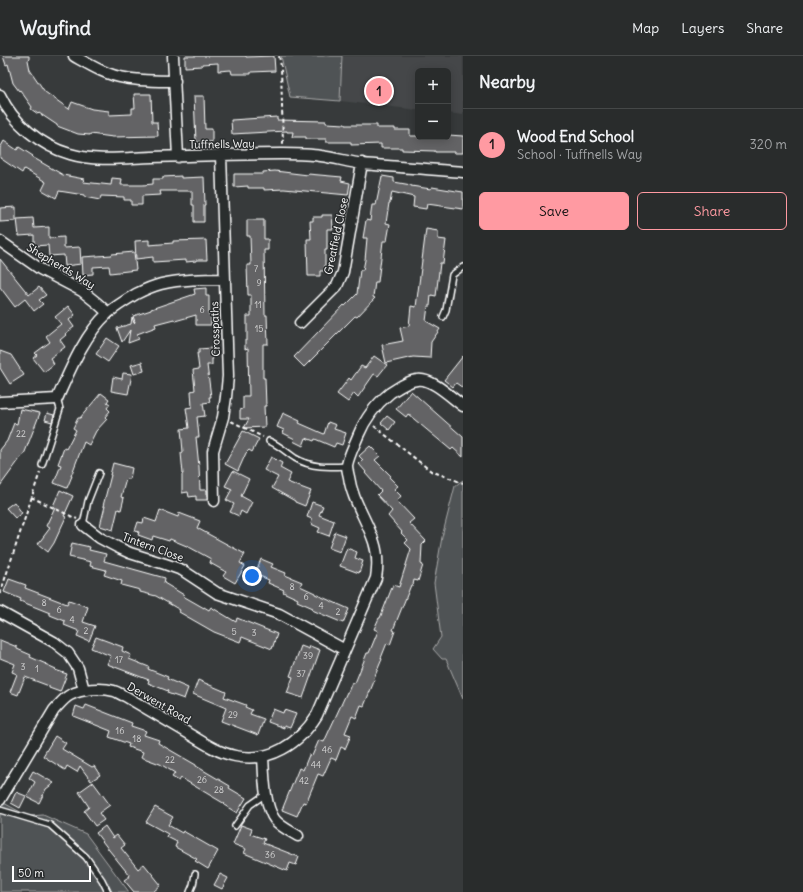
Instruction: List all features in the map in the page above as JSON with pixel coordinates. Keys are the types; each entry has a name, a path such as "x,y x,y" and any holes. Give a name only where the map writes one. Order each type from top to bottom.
{"street":[{"path":"74,56 104,72 123,78 175,81"},
{"path":"174,56 178,157"},
{"name":"Tuffnells Way","path":"1,98 8,110 20,124 35,137 69,154 81,157 101,159 283,154 320,156 362,164 463,172"},
{"name":"Crosspaths","path":"214,501 213,451 223,418 228,376 221,155"},
{"name":"Greatfield Close","path":"300,323 337,286 340,280 343,272 362,164"},
{"name":"Shepherds Way","path":"0,241 40,269 82,291 108,313"},
{"path":"0,403 57,399 77,356 92,332 108,313 125,300 160,284 181,280 225,279"},
{"name":"Derwent Road","path":"0,800 54,710 70,695 84,690 100,688 113,691 132,700 210,747 234,756 246,758 263,756 280,752 294,743 311,725 317,715 376,578 378,565 374,541 355,499 350,485 347,466 351,451 365,420 385,397 404,384 418,379 434,384 463,406"},
{"name":"Tintern Close","path":"83,525 100,538 117,548 182,570 217,593 279,614 345,650"},
{"path":"0,612 54,642 68,653 78,668 84,690"},
{"path":"263,756 266,794 271,813 276,821 283,827 298,836"}],"lane":[{"path":"443,317 446,310 452,275 463,267"},
{"path":"42,465 60,408 57,399"},
{"path":"269,440 296,459 311,465 327,467 347,466"},
{"path":"83,525 88,501 98,473"},
{"path":"236,826 250,805 266,794"},
{"path":"0,810 50,825 86,857 102,880 108,892"},
{"path":"190,892 195,874"}],"path":[{"path":"280,56 283,154"},
{"path":"223,418 269,440"},
{"path":"365,420 431,471 463,483"},
{"path":"0,594 42,465"},
{"path":"31,497 76,519 83,525"}],"shaded area":[{"path":"281,56 342,56 340,101 290,97"},
{"path":"342,56 463,56 463,115 451,113 451,68 415,68 415,110 340,101"},
{"path":"463,480 463,699 446,659 442,659 433,649 441,637 434,583 442,537 455,486"},
{"path":"0,801 26,815 43,815 86,834 129,892 0,892"}],"building":[{"path":"3,56 29,56 28,60 30,70 45,92 69,109 72,102 92,109 109,111 109,115 132,114 132,108 135,108 134,94 151,94 152,122 157,122 158,136 113,137 78,134 57,126 31,109 32,107 13,83 8,64 6,65"},
{"path":"185,56 274,56 275,71 251,72 251,74 232,74 231,70 218,71 218,63 185,67"},
{"path":"194,96 204,96 205,129 212,129 212,142 196,142"},
{"path":"277,117 277,120 326,121 326,123 345,125 377,125 377,128 410,130 410,136 415,136 415,140 451,140 451,135 463,136 463,153 402,150 402,148 381,148 381,144 351,145 351,142 326,142 326,139 292,137 293,132 287,131 232,134 231,120"},
{"path":"4,141 17,150 19,147 33,156 32,157 63,175 84,179 83,182 111,185 112,178 122,179 121,185 143,185 153,184 153,179 163,179 163,177 204,177 204,222 194,222 192,191 160,191 161,195 142,196 142,205 131,205 131,200 124,200 124,197 101,196 100,200 84,197 84,195 59,191 56,198 42,190 46,182 24,169 22,173 0,158 0,148"},
{"path":"275,171 342,177 341,181 350,183 348,195 284,189 264,190 264,188 248,188 248,186 234,187 234,174 263,174 263,172"},
{"path":"382,176 394,178 394,182 411,186 431,189 432,187 463,192 463,209 427,204 426,209 413,207 414,197 392,192 386,223 390,224 387,241 383,241 378,282 375,282 373,297 375,298 304,367 294,357 344,305 345,306 357,294 360,270 363,270 365,260 367,238 363,238 366,220 370,221 372,205 376,205"},
{"path":"16,207 16,221 0,222 0,208"},
{"path":"322,215 332,215 333,229 327,229 325,271 320,271 320,276 308,276 307,239 311,239 310,221 313,221 313,217 322,217"},
{"path":"33,218 34,228 49,227 49,238 64,237 64,248 80,247 81,264 65,266 64,255 49,256 48,245 34,246 34,235 19,236 17,219"},
{"path":"247,220 264,220 264,239 268,239 268,250 264,250 265,315 267,315 268,344 263,344 263,378 265,378 266,406 264,406 265,427 244,428 249,419 240,419 240,410 243,409 243,396 249,396 248,348 245,349 245,340 247,340 247,316 251,316 251,295 248,295 247,265 251,265 250,236 247,236"},
{"path":"426,229 438,231 438,239 446,240 443,263 440,263 436,296 431,295 426,321 440,329 431,342 430,358 413,357 386,363 382,345 403,341 400,328 409,326 411,306 416,307"},
{"path":"149,240 149,245 173,243 173,241 206,240 207,260 186,262 186,260 153,262 153,257 136,259 135,241"},
{"path":"134,252 136,270 110,273 109,266 93,267 93,274 83,275 82,257"},
{"path":"0,259 29,295 39,287 46,295 39,300 43,304 34,311 25,299 15,307 0,287"},
{"path":"206,288 206,296 209,296 209,315 211,315 211,325 196,325 196,315 175,321 174,319 155,324 156,327 137,334 139,339 128,343 130,330 122,342 117,328 131,324 132,317 134,323 133,316 195,294 194,289"},
{"path":"68,306 75,315 69,320 74,327 60,340 65,347 50,358 54,364 44,372 33,358 37,355 35,353 50,342 46,336 61,324 55,317"},
{"path":"107,338 119,346 108,362 96,354"},
{"path":"212,348 212,365 207,365 211,397 209,397 210,402 203,403 205,416 197,417 199,437 196,437 200,490 207,490 207,500 196,500 196,496 189,497 188,492 182,493 183,474 181,453 183,452 181,429 189,428 186,408 192,407 191,391 195,390 193,370 199,369 197,353 199,353 199,349"},
{"path":"0,351 11,355 24,375 10,384 0,368"},
{"path":"374,356 387,365 378,376 374,374 358,397 354,393 348,402 337,394 349,378 351,380 361,366 365,368"},
{"path":"463,356 463,388 456,383 453,387 444,380"},
{"path":"142,362 144,371 134,374 131,365"},
{"path":"123,373 132,374 128,394 111,391 113,377 122,379"},
{"path":"411,391 463,437 463,457 453,448 451,450 408,414 406,417 396,409"},
{"path":"101,393 109,399 107,402 110,404 107,408 110,411 105,417 107,419 96,431 89,445 84,442 67,488 54,483 61,465 58,464 64,448 66,449 76,430 73,428 78,418 80,418"},
{"path":"20,409 40,413 25,452 0,486 0,450 7,441 14,423 17,424"},
{"path":"47,413 54,415 52,422 45,420"},
{"path":"283,413 300,421 299,423 324,434 328,422 336,425 334,429 346,433 342,445 336,443 334,447 315,439 314,441 306,438 303,446 293,441 295,439 283,433 284,430 277,427"},
{"path":"387,416 395,422 389,430 381,423"},
{"path":"243,431 259,439 252,452 249,450 246,453 238,471 225,464"},
{"path":"370,446 380,456 375,460 391,476 389,477 398,486 394,489 401,496 397,501 414,519 409,523 426,541 422,545 421,564 423,565 418,581 414,580 413,585 411,585 393,630 395,631 390,645 387,643 364,706 361,705 356,718 352,716 345,733 351,735 345,749 341,747 336,760 331,758 323,776 318,774 306,803 303,802 297,816 282,810 299,768 303,770 309,755 312,756 319,740 324,742 352,682 355,683 378,631 374,629 393,585 399,587 411,549 405,543 408,540 388,516 392,511 377,495 381,491 359,464 363,460 359,456"},
{"path":"271,457 282,463 280,468 291,474 287,482 311,491 305,506 295,502 272,488 278,477 264,470"},
{"path":"113,463 132,468 130,479 126,479 121,497 124,498 121,510 118,509 113,530 100,526"},
{"path":"233,471 249,479 241,496 252,502 246,514 241,511 239,516 230,512 234,504 226,500 232,489 225,486"},
{"path":"60,490 73,496 64,516 66,517 54,543 48,552 38,544 50,528 46,526 55,507 53,506"},
{"path":"14,502 22,513 15,518 6,508"},
{"path":"312,502 323,506 319,515 334,521 329,536 318,532 320,528 311,524 312,519 307,517"},
{"path":"160,510 178,517 179,513 200,521 197,528 245,554 240,563 245,566 235,583 223,576 226,572 210,563 211,559 189,547 170,539 169,541 153,536 152,540 138,535 139,532 135,531 138,522 143,523 144,518 156,522"},
{"path":"335,532 346,536 340,552 329,548"},
{"path":"72,543 90,547 89,550 106,554 104,561 165,578 164,583 204,608 209,610 211,607 236,622 237,618 277,634 272,649 242,637 240,642 214,632 179,612 180,610 156,596 121,585 122,581 104,575 106,570 90,566 91,562 69,557"},
{"path":"347,548 357,552 355,558 363,561 359,573 340,566"},
{"path":"261,559 273,564 271,567 286,573 285,575 302,582 300,586 349,609 343,623 312,610 313,608 297,601 298,599 283,592 284,590 268,583 269,580 255,574"},
{"path":"9,579 26,585 25,588 67,604 69,600 88,607 83,622 95,626 89,641 77,636 79,631 64,625 65,621 50,615 50,613 20,601 21,599 4,592"},
{"path":"96,637 123,647 122,651 131,655 129,659 149,667 148,669 168,677 167,679 188,688 184,699 167,693 168,691 148,683 149,680 107,664 111,656 91,648"},
{"path":"0,640 17,647 17,649 31,655 30,657 56,669 55,670 67,674 60,692 25,677 18,695 10,692 17,674 12,672 15,664 0,658"},
{"path":"301,646 309,649 310,646 320,650 303,698 287,693 293,677 290,676"},
{"path":"198,680 226,692 224,697 246,705 245,707 252,710 250,714 264,719 258,735 221,721 226,708 193,694"},
{"path":"86,705 132,723 131,726 146,731 144,735 159,740 158,743 230,786 229,788 246,798 237,813 224,805 225,804 181,778 179,781 172,777 175,773 160,764 141,757 143,752 128,747 129,744 109,737 111,731 73,716 76,706 84,709"},
{"path":"273,709 283,713 284,710 296,714 290,728 284,726 284,728 268,722"},
{"path":"55,736 66,743 62,749 92,767 94,766 100,775 91,781 80,766 77,772 67,766 65,770 43,756"},
{"path":"33,771 54,783 46,789 39,803 27,797 35,782 29,778"},
{"path":"93,782 110,805 99,813 104,820 95,826 84,811 89,807 79,792"},
{"path":"16,792 26,796 20,808 11,803"},
{"path":"155,807 173,817 168,825 182,833 183,831 218,851 208,869 195,861 197,859 175,847 177,842 167,837 168,834 146,822"},
{"path":"241,825 252,829 250,834 265,839 263,843 299,857 296,865 290,863 287,871 244,853 246,849 233,844"},
{"path":"105,826 113,838 117,835 125,845 121,848 138,869 144,864 161,885 153,892 134,892 124,880 130,876 96,833"},
{"path":"220,874 228,878 222,889 214,885"}],"place":[{"name":"Wood End School","path":"379,91"}]}
